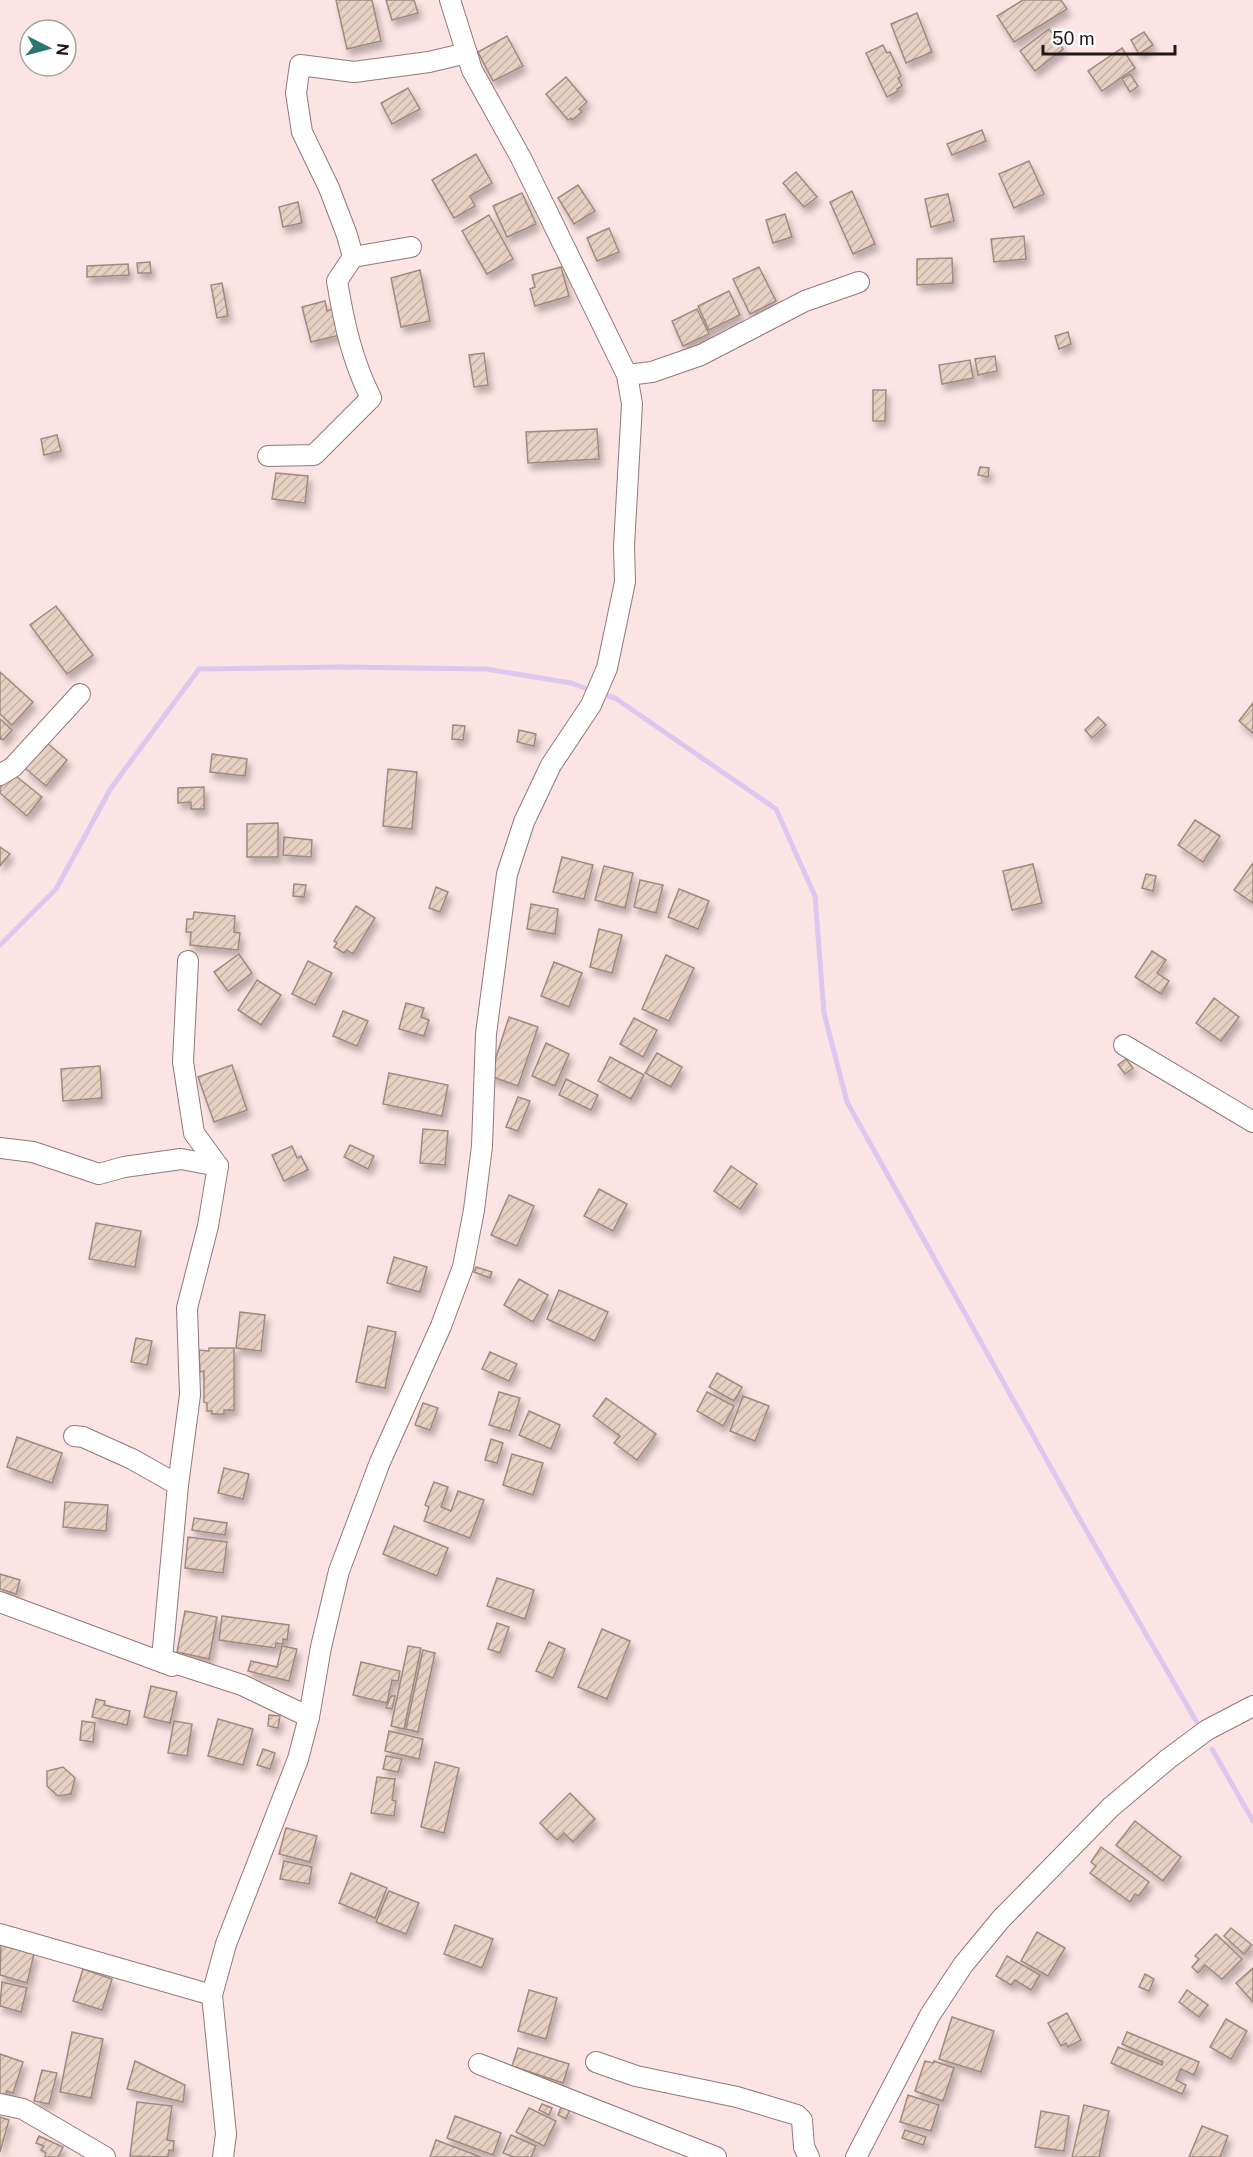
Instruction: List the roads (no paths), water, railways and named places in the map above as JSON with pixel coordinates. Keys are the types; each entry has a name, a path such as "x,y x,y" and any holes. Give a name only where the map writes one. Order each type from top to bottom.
{"street":[{"path":"223,2157 226,2134 212,1995 226,1944 298,1759 339,1571 381,1462 441,1326 463,1267 482,1146 486,1034 507,874 524,822 551,765 593,702 607,668 625,582 624,546 632,404 627,375 521,158 472,70 450,0"},
{"path":"353,257 329,188 302,132 296,93 300,65 354,72 429,62 467,53"},
{"path":"268,456 314,455 371,398 357,370 343,321 337,281 353,257 411,247"},
{"path":"627,375 652,372 701,355 805,301 859,282"},
{"path":"0,775 13,767 80,694"},
{"path":"188,961 183,1062 194,1133 218,1167 208,1226 187,1308 190,1395 178,1485 162,1659 242,1685 309,1717"},
{"path":"1124,1046 1253,1122"},
{"path":"0,1148 33,1152 99,1174 124,1167 182,1159 218,1167"},
{"path":"74,1436 83,1437 132,1459 178,1485"},
{"path":"0,1602 309,1717"},
{"path":"856,2157 930,2015 963,1965 1001,1919 1111,1807 1208,1730 1253,1706"},
{"path":"0,1934 212,1995"},
{"path":"596,2062 636,2076 738,2097 797,2115 802,2120 804,2147 809,2157"},
{"path":"479,2064 716,2157"},
{"path":"0,2104 23,2109 105,2157"}],"waterway":[{"path":"0,945 56,889 111,788 199,669 341,667 486,669 571,683 593,691"},
{"path":"602,694 615,698 776,809 815,896 824,1013 847,1102 1078,1516 1196,1721"},
{"path":"1212,1749 1253,1821"}]}
